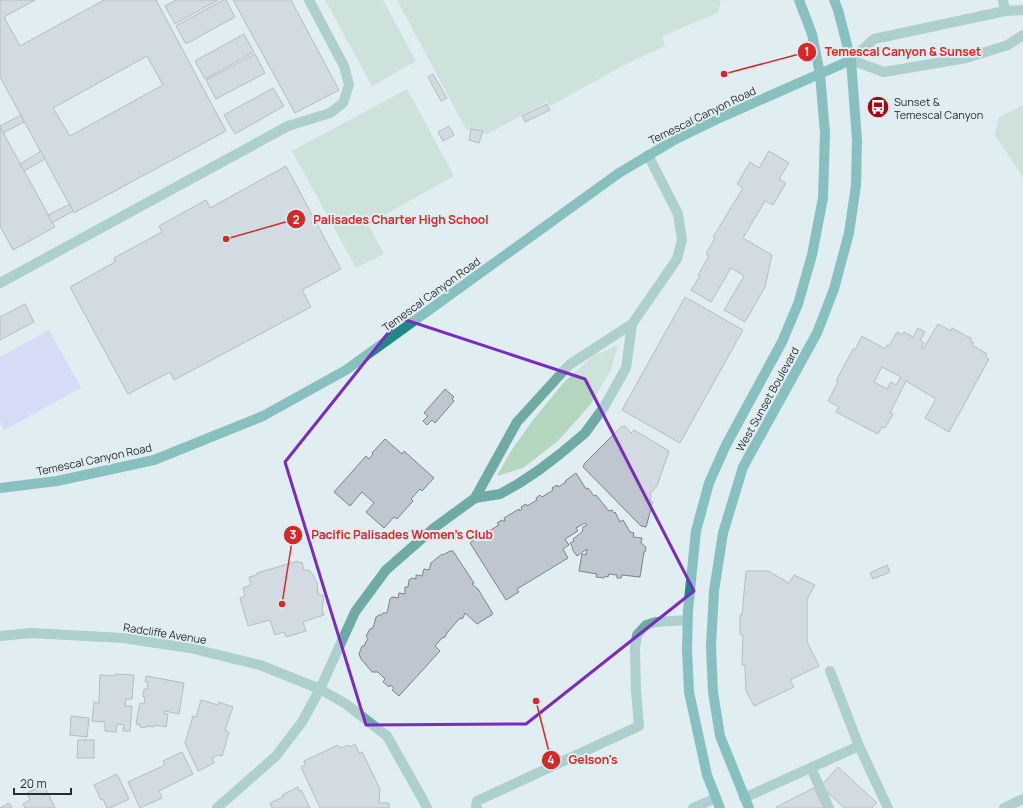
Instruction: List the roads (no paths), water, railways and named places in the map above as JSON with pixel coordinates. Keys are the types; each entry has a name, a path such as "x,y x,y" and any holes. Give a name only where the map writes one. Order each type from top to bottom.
{"main road":[{"name":"West Sunset Boulevard","path":"720,808 706,775 689,692 687,620 696,531 709,483 726,445 782,342 798,304 812,255 823,198 825,133 820,74 812,34 799,0"},
{"name":"West Sunset Boulevard","path":"749,808 720,736 713,692 711,646 714,591 723,533 743,468 817,333 834,288 849,232 856,185 857,140 851,60 834,0"},
{"name":"Temescal Canyon Road","path":"0,488 57,482 154,460 263,416 346,370 614,177 648,155 676,139 715,120 851,60"}],"street":[{"path":"0,283 288,126 330,113 343,103 349,85 344,66 309,0"},
{"path":"1003,0 1004,11"},
{"name":"Temescal Canyon Road","path":"851,60 874,38 1004,11 1023,10"},
{"path":"851,60 884,72 966,58 1008,45 1023,35"},
{"path":"217,808 276,756 302,722 320,689 355,612 386,570 434,528 476,498 518,422 569,365 632,324 677,260 682,240 678,214 648,155"},
{"path":"476,498 500,494 512,487 539,470 584,433 604,407 626,368 632,324"},
{"path":"477,808 477,801 639,726 636,691 635,648 637,635 646,625 656,622 687,620"},
{"name":"Radcliffe Avenue","path":"0,636 31,633 123,638 190,648 260,665 320,689 346,704 387,736 427,808"},
{"path":"830,671 859,746 888,808"},
{"path":"744,798 859,746"},
{"path":"811,768 829,808"},
{"path":"693,808 716,798"},
{"path":"1004,808 1023,799"}],"place":[{"name":"Temescal Canyon & Sunset","path":"724,74"},
{"name":"Sunset & Temescal Canyon","path":"878,107"},
{"name":"Palisades Charter High School","path":"226,239"},
{"name":"Pacific Palisades Women's Club","path":"282,604"},
{"name":"Gelson's","path":"536,701"}]}
